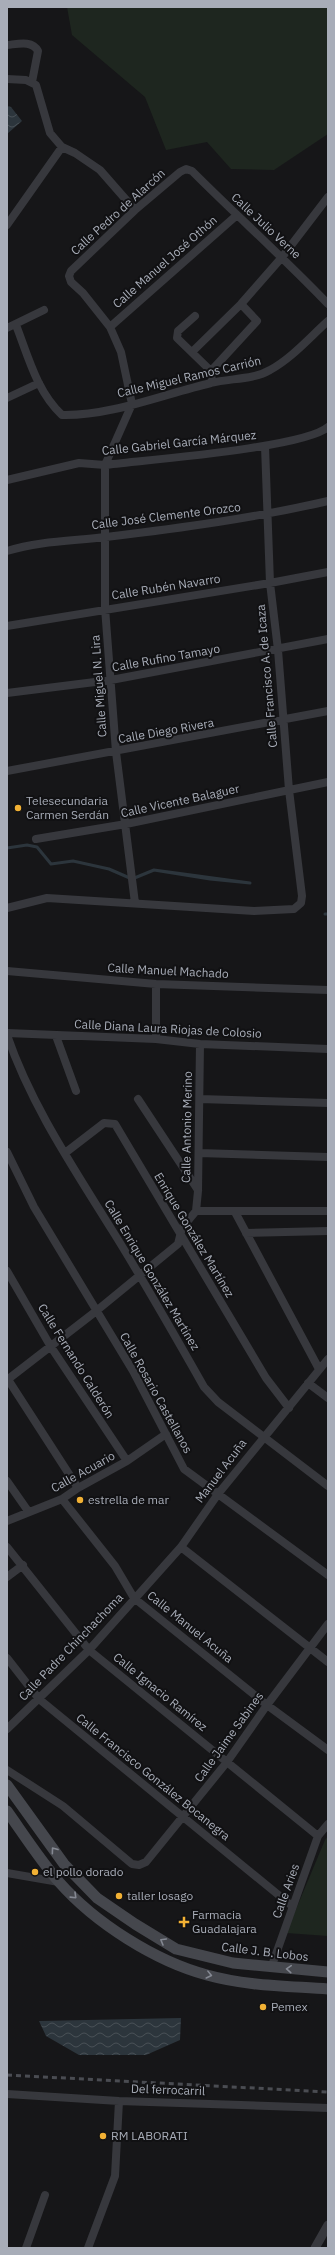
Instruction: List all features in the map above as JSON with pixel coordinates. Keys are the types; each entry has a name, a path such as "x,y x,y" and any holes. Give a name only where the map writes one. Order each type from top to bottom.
{"main road":[{"name":"Calle J. B. Lobos","path":"7,1785 64,1864 97,1898 134,1924 176,1949 233,1963 272,1968 328,1972"},
{"path":"7,1811 60,1882 85,1906 124,1936 162,1958 207,1975 241,1982 328,1989"}],"street":[{"path":"7,45 30,44 35,46 38,51 32,82"},
{"path":"7,79 32,82 39,90 50,133 62,147 75,153 100,170 135,210"},
{"path":"7,225 62,147"},
{"name":"Calle Pedro de Alarcón","path":"110,327 83,293 71,282 69,276 71,271 135,210 180,172 186,169"},
{"name":"Calle Julio Verne","path":"186,169 192,171 237,216 283,256 328,304"},
{"path":"192,352 241,304 283,256 328,197"},
{"name":"Calle Manuel José Othón","path":"110,327 237,216"},
{"path":"211,371 257,321 241,304"},
{"path":"7,328 16,325 44,310"},
{"path":"195,316 176,335 176,338 211,371 212,382"},
{"name":"Calle Miguel Ramos Carrión","path":"39,383 54,408 62,415 76,415 132,404 212,382 250,376 268,371 284,361 328,321"},
{"path":"7,398 39,383 16,325"},
{"path":"105,465 132,404 121,352 110,327"},
{"name":"Calle Gabriel García Márquez","path":"7,480 79,463 105,465 265,446 305,436 324,430 328,427"},
{"name":"Calle Francisco A. de Icaza","path":"135,903 254,911 294,909 301,903 302,896 289,790 282,721 278,650 270,583 269,515 265,446"},
{"name":"Calle Miguel N. Lira","path":"105,465 105,608 116,752 135,903"},
{"name":"Calle José Clemente Orozco","path":"7,551 38,543 105,537 269,515 328,501"},
{"name":"Calle Rubén Navarro","path":"7,626 105,608 270,583 328,572"},
{"name":"Calle Rufino Tamayo","path":"7,693 111,680 278,650 328,639"},
{"name":"Calle Diego Rivera","path":"7,771 282,721 328,711"},
{"name":"Calle Vicente Balaguer","path":"36,839 126,824 328,782"},
{"path":"7,908 47,898 135,903"},
{"name":"Calle Manuel Machado","path":"7,971 156,984 328,990"},
{"path":"156,984 156,1039"},
{"name":"Calle Diana Laura Riojas de Colosio","path":"7,1034 156,1039 200,1044 328,1049"},
{"name":"Calle Enrique González Martínez","path":"7,1034 28,1088 65,1153 140,1275 204,1387 218,1402 328,1486"},
{"path":"56,1036 76,1091"},
{"name":"Calle Antonio Merino","path":"196,1210 199,1153 200,1044"},
{"path":"138,1099 198,1191"},
{"path":"200,1099 328,1102"},
{"name":"Enrique González Martínez","path":"65,1153 104,1123 110,1122 115,1124 266,1378 289,1408"},
{"name":"Calle Rosario Castellanos","path":"7,1152 34,1207 95,1312 132,1371 184,1469 328,1576"},
{"path":"199,1153 328,1157"},
{"path":"78,1488 7,1379 52,1346 178,1244 182,1228 196,1210 236,1212 328,1211"},
{"path":"236,1212 319,1369"},
{"path":"246,1233 328,1231"},
{"name":"Calle Fernando Calderón","path":"7,1271 52,1346 127,1462"},
{"name":"Manuel Acuña","path":"134,1598 181,1547 218,1494 328,1359"},
{"path":"308,1383 328,1398"},
{"name":"Calle Acuario","path":"7,1521 28,1511 62,1499 78,1488 127,1462 166,1434"},
{"path":"7,1481 28,1511"},
{"name":"Calle Manuel Acuña","path":"62,1499 115,1566 134,1598 267,1705 328,1750"},
{"name":"Calle Ignacio Ramírez","path":"7,1547 23,1565 89,1650 318,1836"},
{"path":"181,1547 328,1662"},
{"path":"7,1577 23,1565"},
{"name":"Calle Padre Chinchachoma","path":"7,1729 89,1650 134,1598"},
{"name":"Calle Jaime Sabines","path":"7,1770 63,1806 132,1864 139,1865 146,1862 227,1762 267,1705 328,1624"},
{"name":"Calle Francisco González Bocanegra","path":"7,1658 39,1699 292,1906"},
{"name":"Calle Aries","path":"272,1968 292,1906 318,1836 328,1824"},
{"path":"7,1874 60,1882"},
{"name":"Del ferrocarril","path":"7,2094 119,2101 328,2108"},
{"path":"88,2248 115,2176 119,2101"},
{"path":"26,2248 45,2195"},
{"path":"315,2248 328,2225"}],"shaded area":[{"path":"67,7 328,7 328,134 274,170 231,169 207,142 166,150 145,97 72,35"},
{"path":"328,1836 328,1936 286,1933 325,1840"}],"water":[{"path":"7,106 11,107 22,121 7,134"},
{"path":"181,2018 180,2040 146,2055 79,2055 46,2036 39,2021"}],"waterway":[{"path":"7,848 27,845 37,847 51,864 73,861 109,869 132,879 154,870 250,883 210,879 154,870"}],"railway":[{"path":"7,2075 328,2092"}],"place":[{"name":"Telesecundaria Carmen Serdán","path":"18,808"},
{"name":"estrella de mar","path":"80,1500"},
{"name":"el pollo dorado","path":"35,1872"},
{"name":"taller losago","path":"119,1896"},
{"name":"Farmacia Guadalajara","path":"184,1922"},
{"name":"Pemex","path":"263,2007"},
{"name":"RM LABORATI","path":"103,2136"}]}
